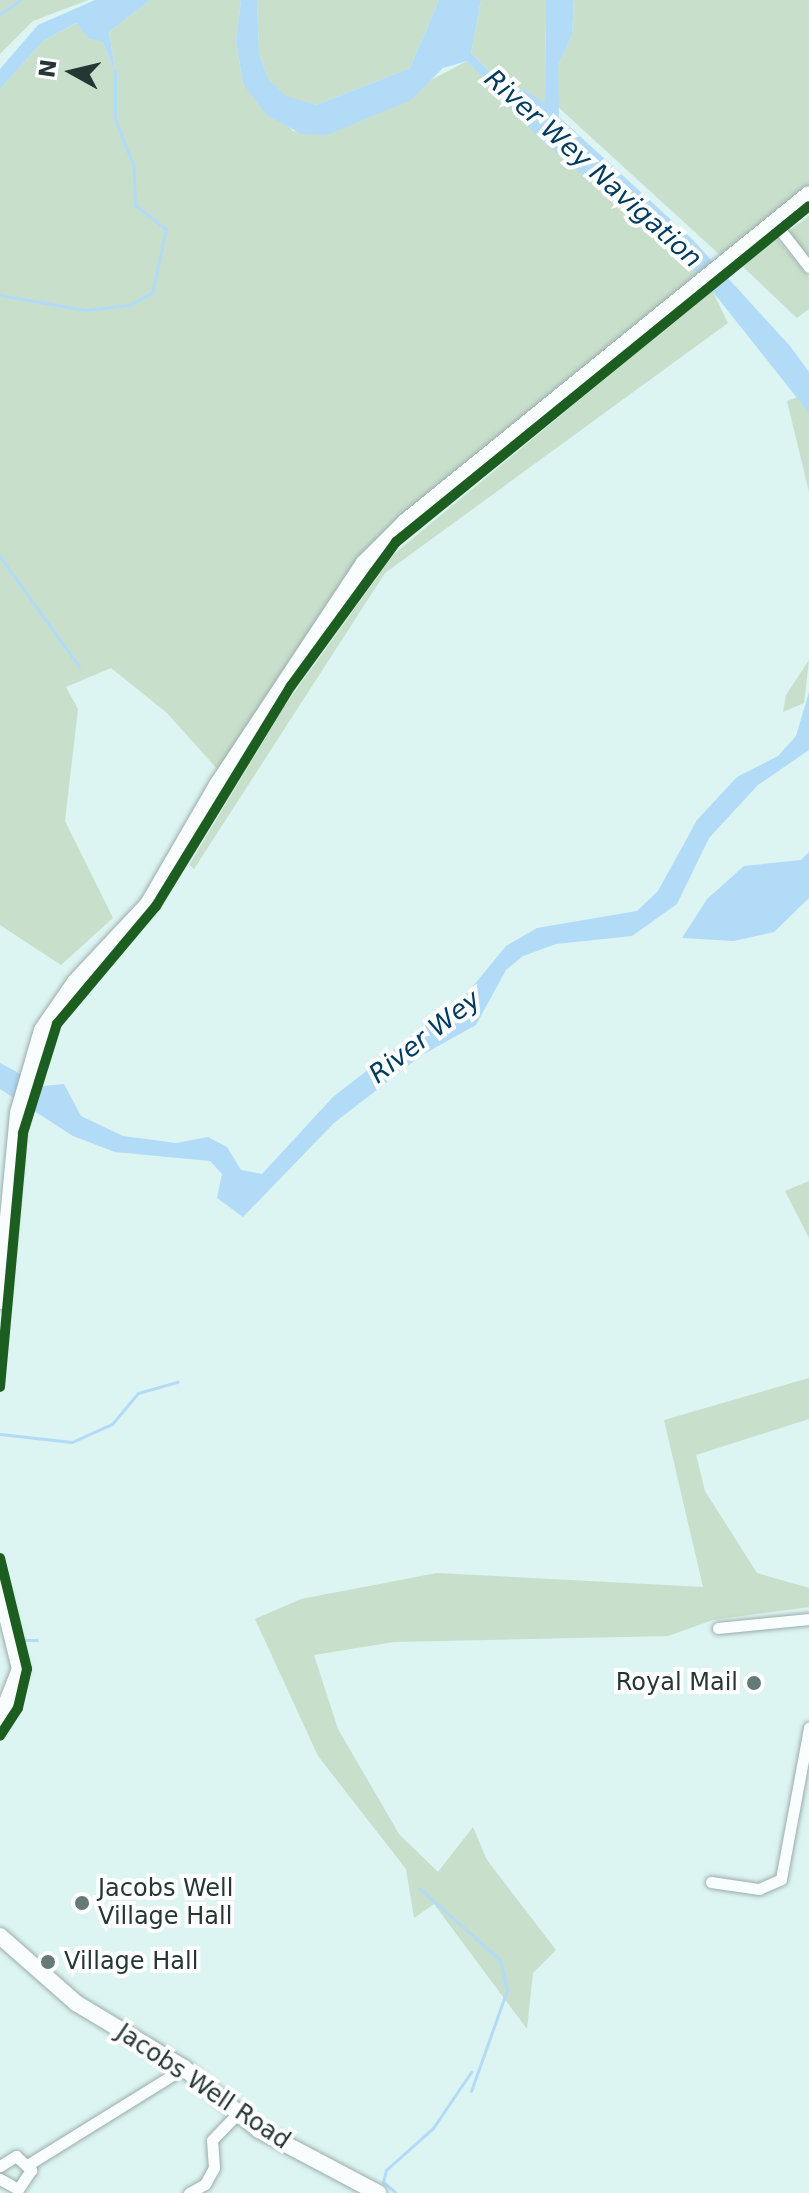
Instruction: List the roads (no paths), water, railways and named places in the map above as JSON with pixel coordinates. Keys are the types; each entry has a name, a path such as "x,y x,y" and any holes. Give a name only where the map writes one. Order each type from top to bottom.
{"street":[{"path":"0,1301 21,1102 28,1071 50,1016 148,904 364,563 809,194"},
{"path":"774,222 809,267"},
{"path":"0,1588 20,1663 15,1696 0,1720"},
{"path":"718,1628 809,1619"},
{"path":"711,1882 759,1889 781,1879 809,1728"},
{"name":"Jacobs Well Road","path":"0,1936 76,2003 184,2068 238,2113 378,2193"},
{"path":"0,2179 10,2189 23,2187 29,2164 184,2068"},
{"path":"189,2193 205,2184 214,2168 212,2140 238,2113"},
{"path":"0,2166 16,2156 29,2164"}],"water":[{"path":"95,0 150,0 109,32 116,75 103,42 89,39 76,23 43,41 0,89 0,69 38,25"},
{"name":"River Wey Navigation","path":"241,0 257,0 259,54 269,80 286,96 316,105 410,68 439,0 481,0 471,53 510,91 523,89 545,103 546,0 574,0 572,36 558,65 559,117 692,239 790,346 809,372 809,413 698,273 538,137 467,61 443,68 411,100 327,135 301,134 267,115 243,84 236,41"},
{"name":"River Wey","path":"809,692 809,750 758,785 709,838 677,904 632,936 556,944 523,956 506,970 476,1025 422,1055 334,1123 243,1217 217,1198 222,1174 210,1161 115,1152 73,1136 0,1089 0,1063 43,1086 64,1084 81,1116 123,1136 176,1143 208,1137 227,1147 241,1170 262,1174 333,1097 469,991 506,946 537,928 637,911 658,891 697,820 737,777 778,756 796,736"},
{"path":"809,852 809,898 774,932 734,941 682,938 707,899 744,866 801,860"}],"waterway":[{"path":"0,14 20,0"},
{"path":"0,295 85,310 129,305 152,293 166,229 135,205 134,167 115,119 115,71"},
{"path":"0,557 79,666"},
{"path":"0,1434 72,1442 112,1424 138,1393 177,1382"},
{"path":"21,1640 37,1640"},
{"path":"419,1888 500,1960 507,1990 471,2091"},
{"path":"395,2192 383,2182 386,2170 433,2128 471,2072"}],"place":[{"name":"Royal Mail","path":"754,1683"},
{"name":"Jacobs Well Village Hall","path":"82,1903"},
{"name":"Village Hall","path":"48,1962"}]}
